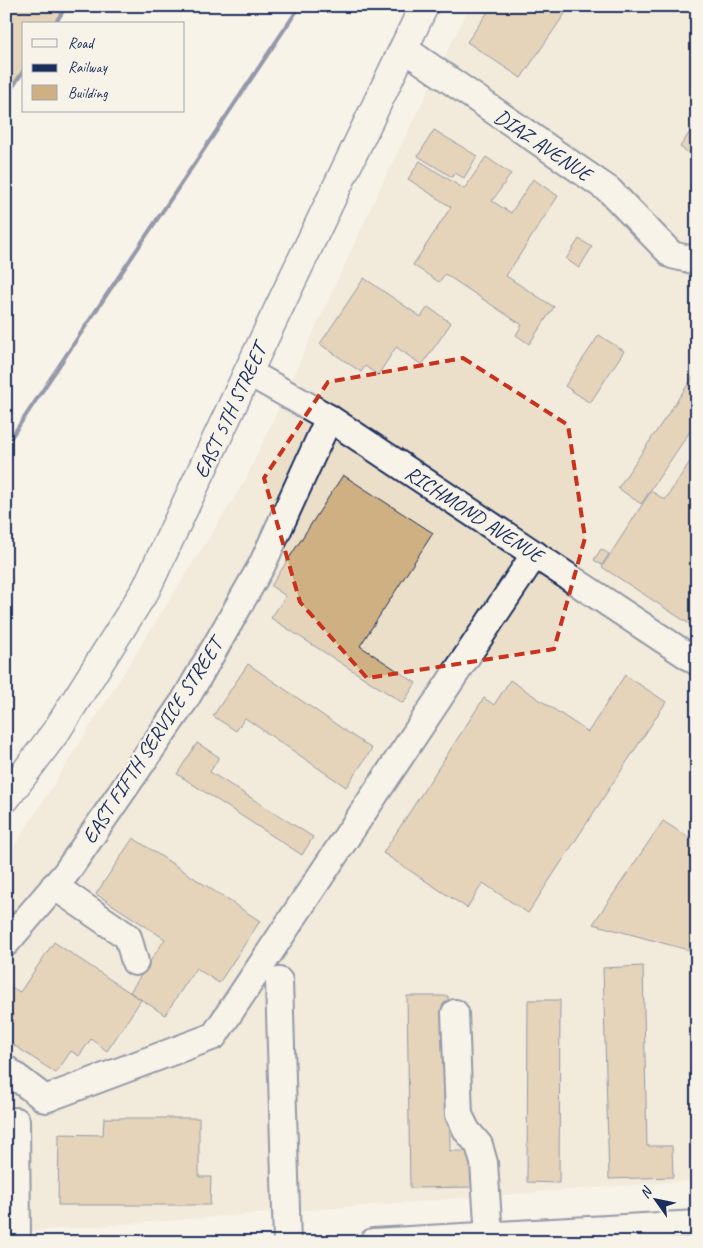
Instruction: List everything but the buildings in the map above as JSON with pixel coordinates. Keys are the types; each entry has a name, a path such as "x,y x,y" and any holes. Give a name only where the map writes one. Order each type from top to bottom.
{"main road":[{"name":"EAST 5TH STREET","path":"6,798 57,730 146,589 424,6"}],"street":[{"name":"DIAZ AVENUE","path":"403,48 609,190 672,255 697,261"},
{"name":"RICHMOND AVENUE","path":"248,372 329,418 697,662"},
{"name":"EAST FIFTH SERVICE STREET","path":"6,943 54,886 185,700 262,565 329,418"},
{"path":"6,1069 45,1099 214,1036 535,554"},
{"path":"54,886 128,937 135,962"},
{"path":"279,981 287,1242"},
{"path":"455,1013 459,1115 467,1131 479,1145 484,1163 489,1236"},
{"path":"16,1121 17,1242"},
{"path":"373,1242 489,1236 544,1237 680,1230"}],"highlighted area":[{"path":"463,358 568,425 585,538 554,649 367,678 300,602 264,478 328,382"}],"shaded area":[{"path":"470,6 697,6 697,1180 6,1233 6,860 246,479 382,184"}],"railway":[{"path":"56,22 66,6"},
{"path":"6,445 300,6"},
{"path":"6,97 22,73"}]}
